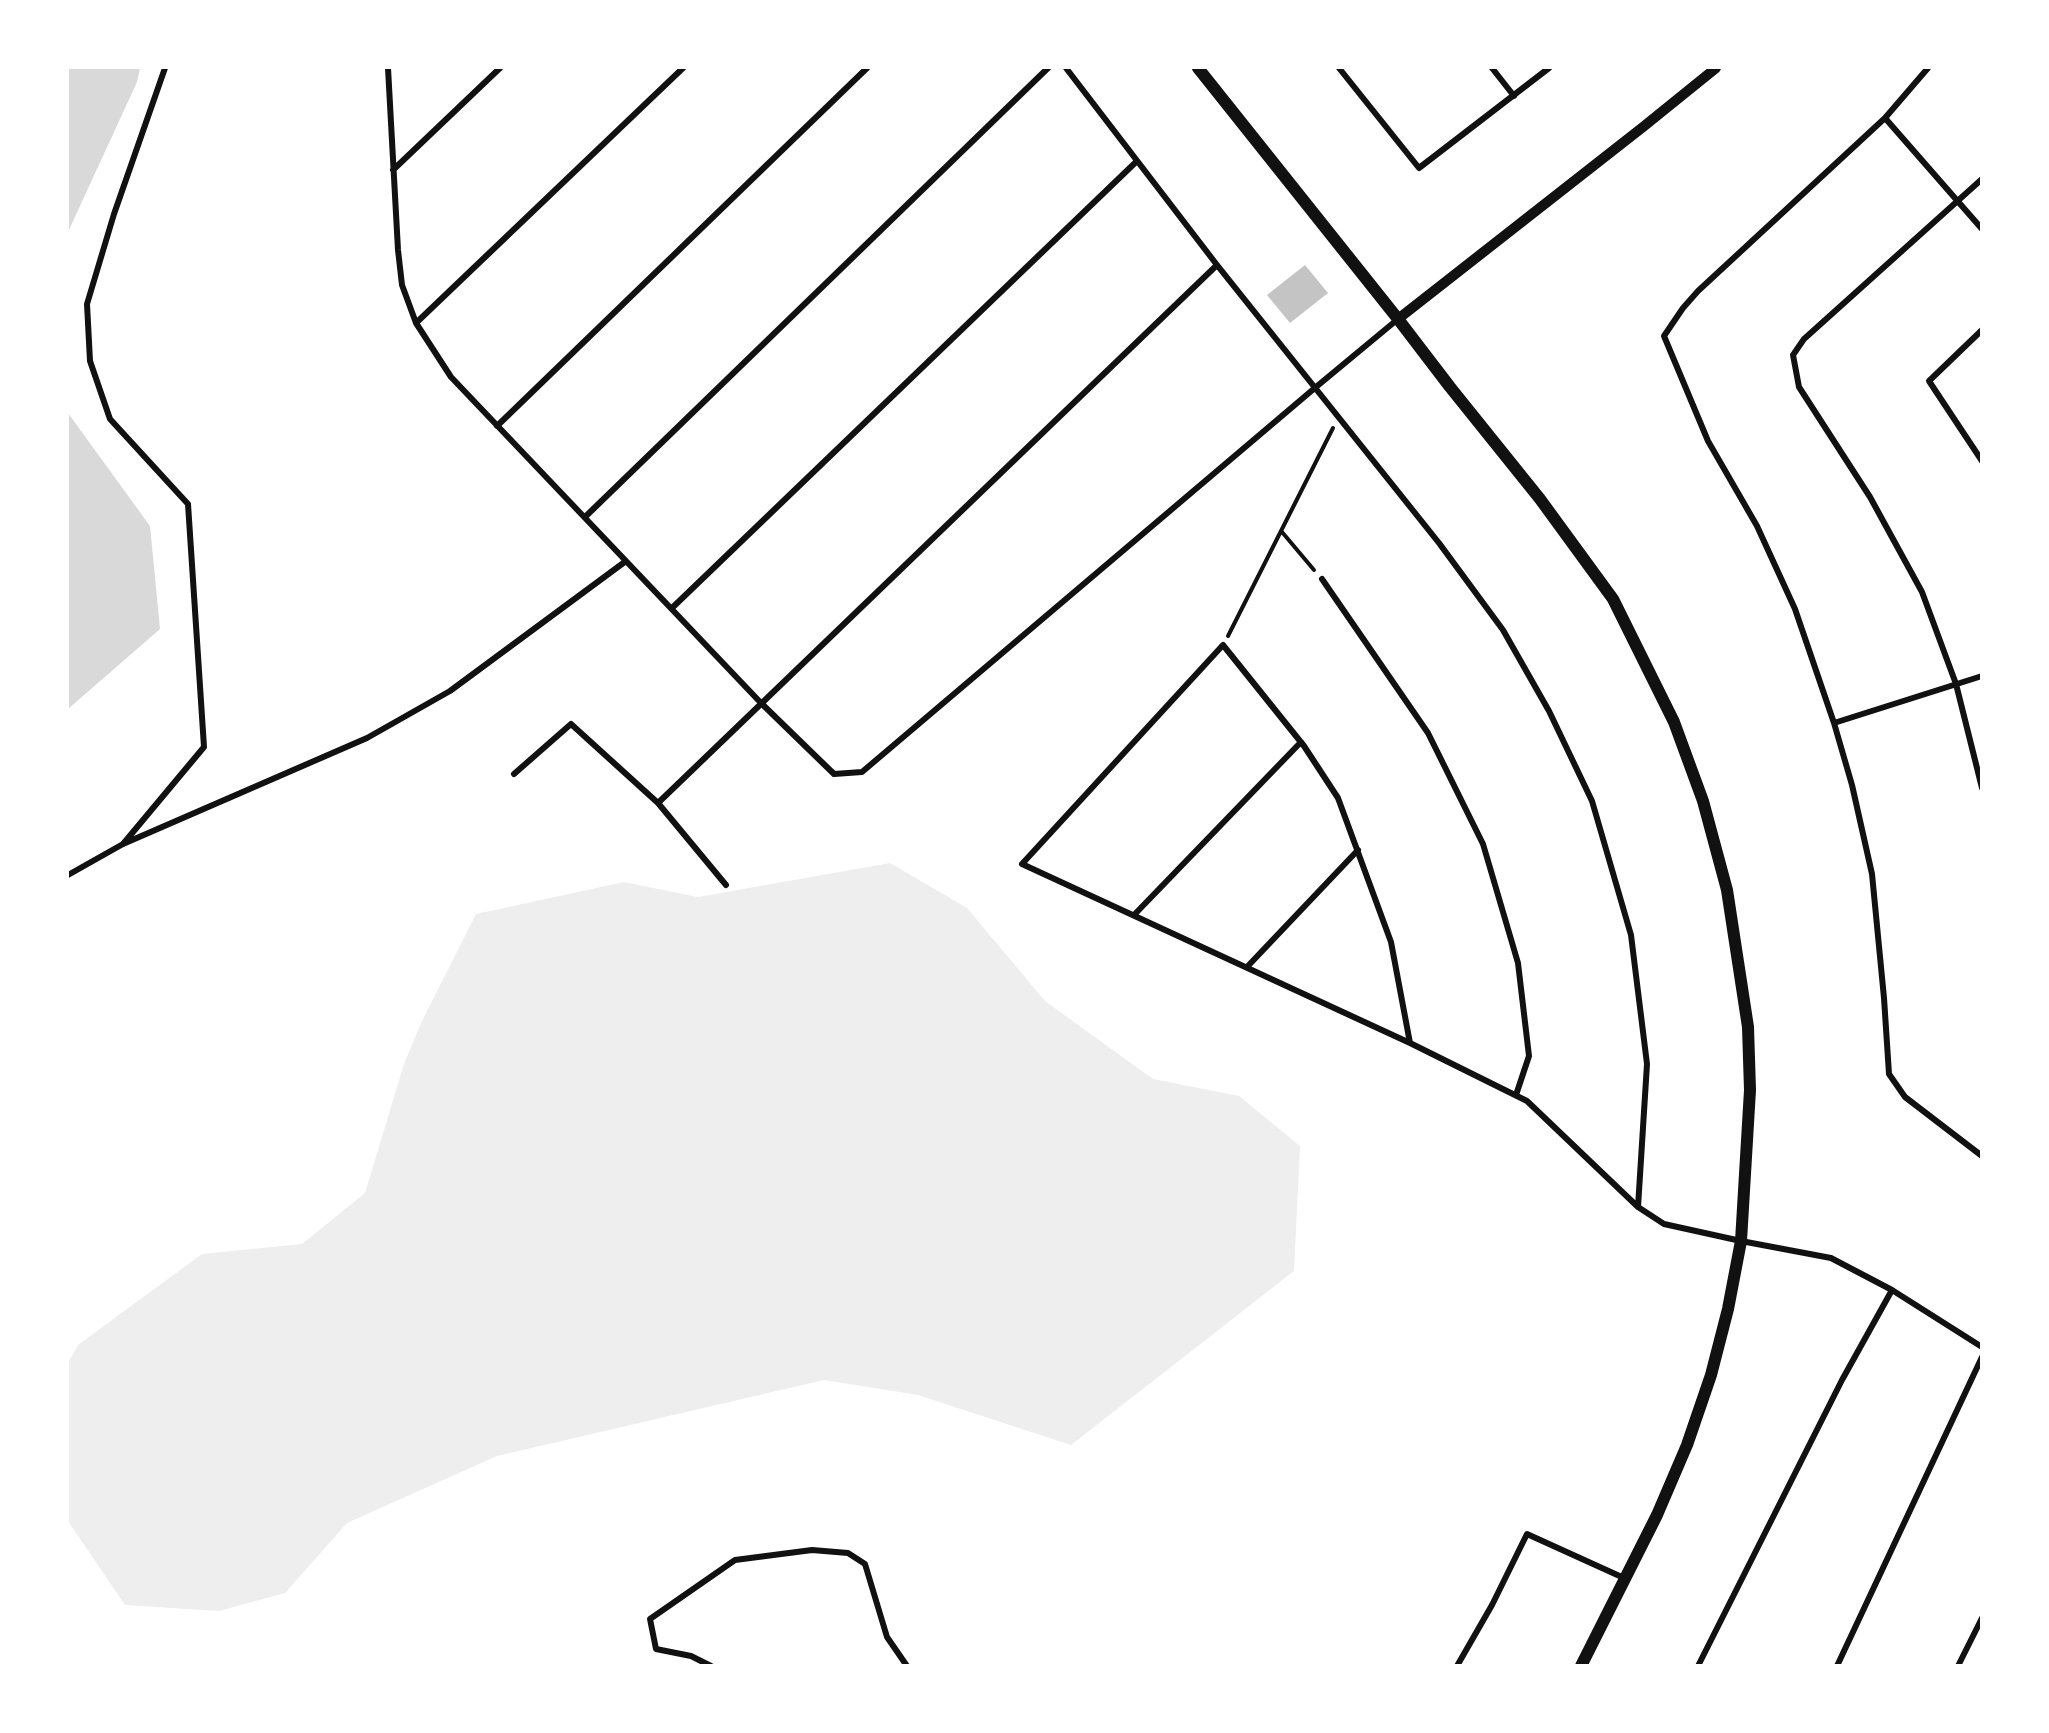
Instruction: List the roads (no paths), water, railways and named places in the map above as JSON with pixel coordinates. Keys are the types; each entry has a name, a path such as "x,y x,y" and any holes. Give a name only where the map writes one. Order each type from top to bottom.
{"main road":[{"path":"1198,68 1540,499 1614,599 1674,722 1703,801 1727,890 1748,1027 1750,1090 1741,1241 1728,1309 1711,1375 1687,1445 1657,1515 1581,1665"}],"street":[{"path":"123,844 204,747 188,504 110,419 90,361 87,304 114,214 165,68"},
{"path":"388,68 402,285 416,323 451,377 761,703 834,774 862,772 1398,319 1643,128 1716,68"},
{"path":"393,170 500,68"},
{"path":"416,323 683,68"},
{"path":"497,426 867,68"},
{"path":"585,517 1048,68"},
{"path":"1066,68 1217,265 1439,543 1503,630 1549,711 1592,801 1631,935 1647,1064 1638,1208"},
{"path":"1339,68 1419,168 1549,68"},
{"path":"1492,68 1514,96"},
{"path":"1928,68 1885,118 1698,291 1683,308 1665,336 1708,441 1757,526 1795,609 1834,723 1852,785 1872,874 1889,1074 1905,1097 1982,1156"},
{"path":"1885,118 1982,229"},
{"path":"672,608 1137,161"},
{"path":"1982,179 1804,339 1793,355 1799,387 1870,497 1922,592 1956,684 1982,788"},
{"path":"658,803 1217,265"},
{"path":"1982,330 1929,381 1982,462"},
{"path":"68,875 123,844 377,732 450,691 626,561"},
{"path":"1322,579 1428,733 1483,844 1518,963 1529,1056 1516,1095"},
{"path":"1410,1043 1391,942 1338,798 1301,742 1223,645 1022,864 1410,1043 1527,1101 1638,1208 1664,1224 1832,1258 1892,1290 1982,1347"},
{"path":"1834,723 1982,676"},
{"path":"514,774 571,724 658,803 726,885"},
{"path":"1134,915 1301,742"},
{"path":"1247,967 1358,850"},
{"path":"1698,1665 1842,1380 1892,1290"},
{"path":"1837,1665 1982,1357"},
{"path":"1457,1665 1527,1534 1624,1578"},
{"path":"711,1665 691,1656 656,1649 651,1619 735,1560 812,1550 848,1552 865,1564 886,1637 907,1665"},
{"path":"1958,1665 1982,1618"}]}
